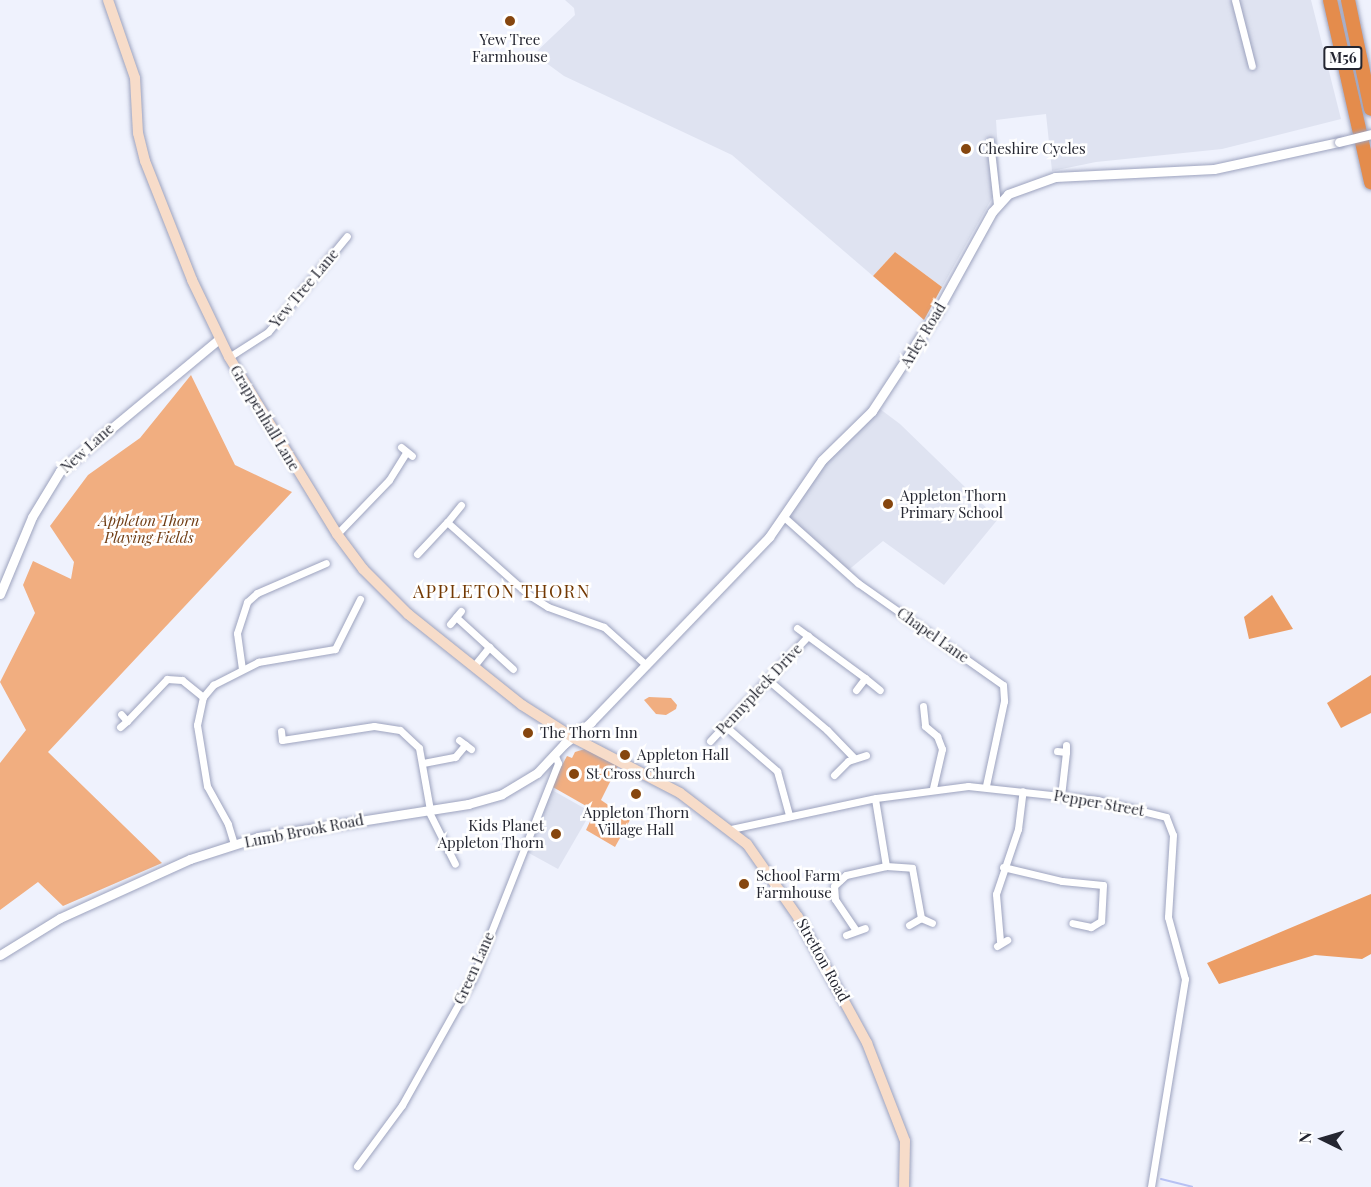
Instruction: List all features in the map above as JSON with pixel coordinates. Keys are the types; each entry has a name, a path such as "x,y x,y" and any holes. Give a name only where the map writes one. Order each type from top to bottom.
{"highway":[{"name":"M56","path":"1330,0 1371,182"},
{"name":"M56","path":"1348,0 1371,109"}],"main road":[{"name":"Grappenhall Lane","path":"108,0 134,72 138,133 145,161 219,339 337,534 392,599 473,667 545,722 574,738"},
{"name":"Stretton Road","path":"574,738 643,771 731,829 782,889 867,1043 900,1120 907,1183"}],"street":[{"path":"1235,0 1252,66"},
{"name":"Arley Road","path":"574,738 785,518 818,465 873,411 890,388 997,204 1024,186 1055,177 1202,170 1371,134"},
{"path":"990,141 997,204"},
{"name":"Yew Tree Lane","path":"229,357 268,332 347,236"},
{"name":"New Lane","path":"0,594 32,516 60,471 219,339"},
{"path":"337,534 389,480 406,452"},
{"path":"417,554 461,505"},
{"name":"Chapel Lane","path":"785,518 858,584 1003,685 1004,700 986,786"},
{"path":"447,522 529,595 548,607 604,627 646,665"},
{"path":"242,669 237,633 247,602 257,593 327,563"},
{"path":"234,844 228,824 207,786 196,725 203,698 213,685 242,669 281,657 335,649 360,599"},
{"path":"450,624 458,614 513,669"},
{"path":"797,628 880,690"},
{"name":"Pennypleck Drive","path":"710,741 808,636"},
{"path":"473,667 489,647"},
{"path":"856,690 865,678"},
{"path":"120,727 167,679 182,680 203,698"},
{"path":"767,679 827,730 854,758"},
{"path":"923,706 924,726 941,742 933,788"},
{"path":"121,714 127,721"},
{"path":"282,731 282,740 387,726 411,738 423,763 429,810 455,864"},
{"path":"725,726 777,771 789,815"},
{"name":"Lumb Brook Road","path":"0,955 116,891 234,844 324,825 429,810 502,794 537,773 574,738"},
{"path":"423,763 455,757 465,745"},
{"path":"1056,751 1066,748 1061,796"},
{"path":"834,774 854,758 866,755"},
{"name":"Green Lane","path":"357,1166 402,1105 473,978 558,763 555,756"},
{"name":"Pepper Street","path":"731,829 789,815 933,788 986,786 1023,790 1157,813 1172,825 1168,917 1185,979 1151,1187"},
{"path":"1001,943 996,894 1003,867 1018,829 1023,790"},
{"path":"875,798 886,866"},
{"path":"855,929 835,899 834,886 846,875 886,866 912,868 921,918"},
{"path":"1003,867 1062,881 1103,885 1101,925 1091,927 1072,923"},
{"path":"921,918 932,923"},
{"path":"909,924 921,918"},
{"path":"846,935 855,929 865,928"}],"shaded area":[{"path":"565,0 1311,0 1341,119 1222,149 1096,162 1052,171 1046,114 996,120 1000,184 942,287 895,252 873,276 732,155 564,76 534,54 575,15 574,8"},
{"path":"895,252 942,287 924,320 873,276"},
{"name":"Appleton Thorn Primary School","path":"876,406 900,424 998,519 944,585 883,541 845,573 785,518 814,471"},
{"path":"1272,595 1293,629 1249,639 1244,617"},
{"path":"1371,675 1371,713 1341,728 1327,703"},
{"name":"Kids Planet Appleton Thorn","path":"552,790 591,812 558,869 527,852 541,809"},
{"path":"1371,894 1371,954 1362,959 1315,955 1219,984 1207,963"}],"green space":[{"name":"Appleton Thorn Playing Fields","path":"191,375 235,465 292,492 48,752 162,863 63,906 38,882 0,910 0,763 26,730 0,682 35,613 23,585 33,561 71,579 74,562 50,526 88,475 140,438"},
{"path":"649,697 671,698 677,705 676,709 666,715 656,714 644,700"},
{"path":"585,749 618,766 601,800 630,820 615,847 586,830 595,811 551,786 567,756 572,758 575,752"}],"waterway":[{"path":"1161,1179 1192,1187"}],"place":[{"name":"Yew Tree Farmhouse","path":"510,21"},
{"name":"Cheshire Cycles","path":"966,149"},
{"name":"Appleton Thorn Primary School","path":"888,504"},
{"name":"The Thorn Inn","path":"528,733"},
{"name":"Appleton Hall","path":"625,755"},
{"name":"St Cross Church","path":"574,774"},
{"name":"Appleton Thorn Village Hall","path":"636,794"},
{"name":"Kids Planet Appleton Thorn","path":"556,834"},
{"name":"School Farm Farmhouse","path":"744,884"}],"district":[{"name":"APPLETON THORN","path":"502,591"}]}
